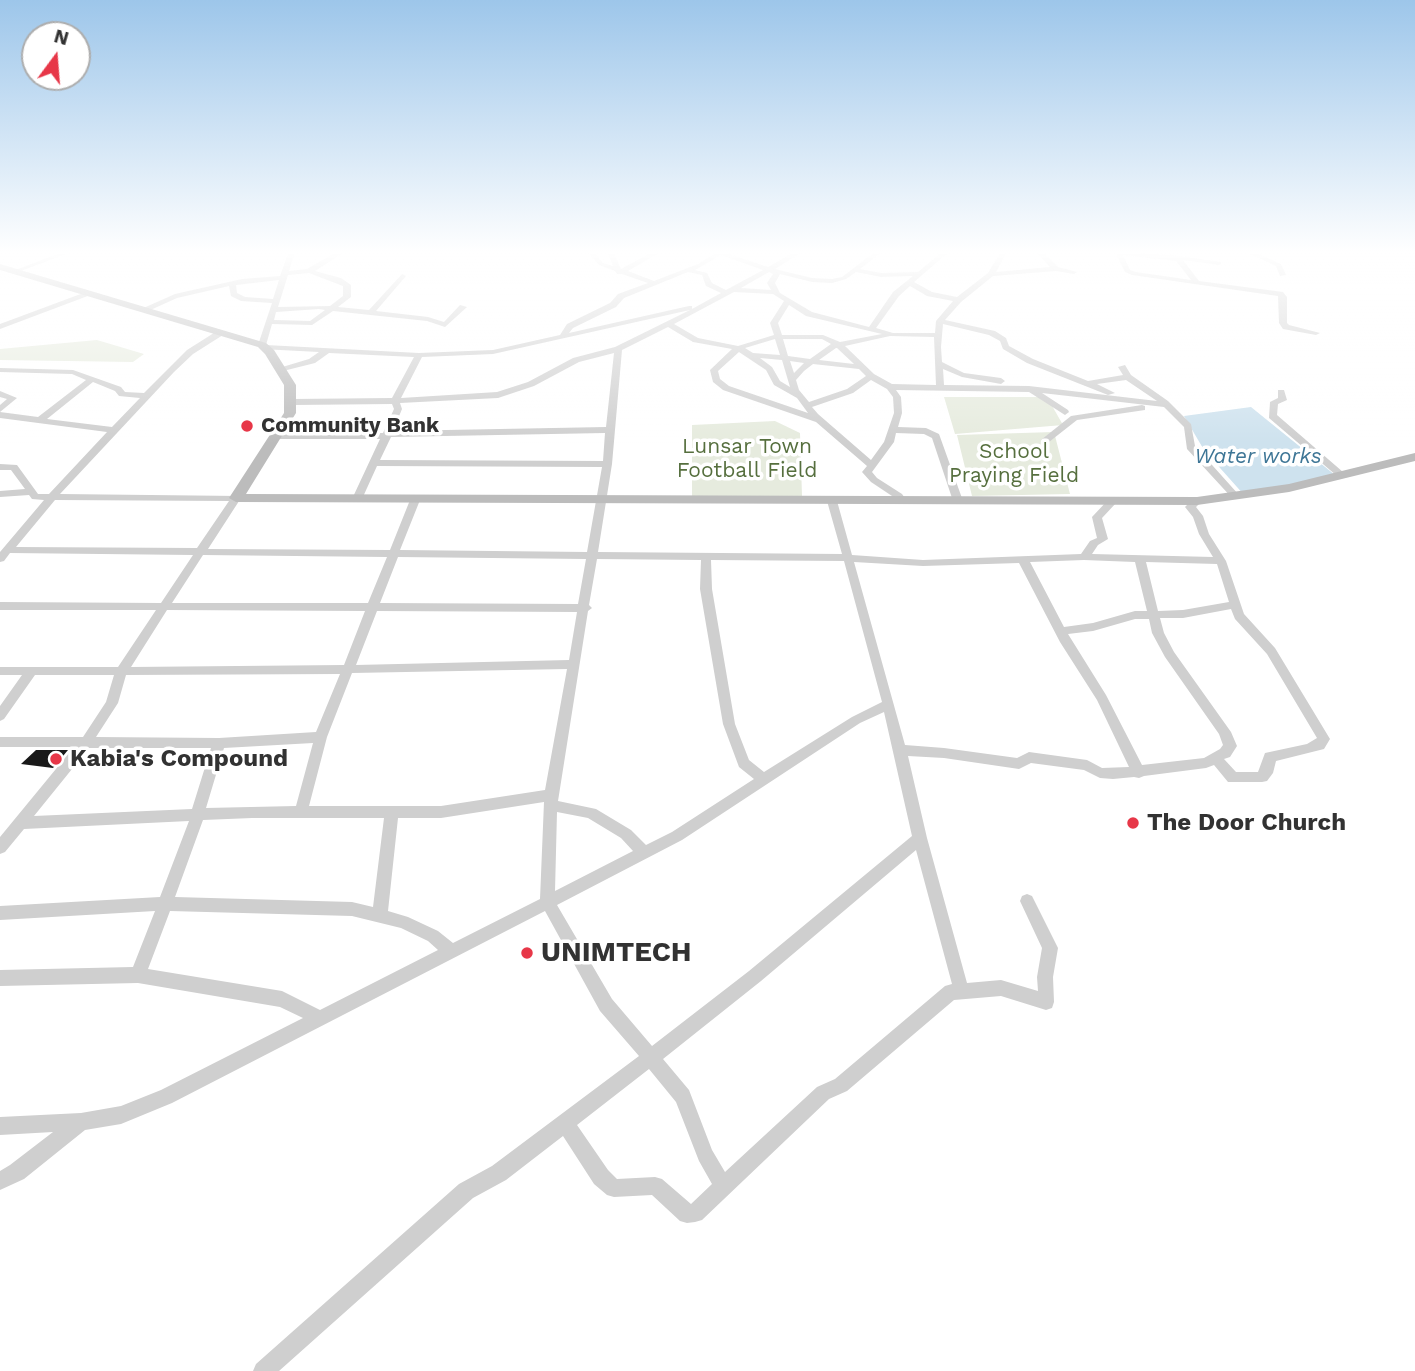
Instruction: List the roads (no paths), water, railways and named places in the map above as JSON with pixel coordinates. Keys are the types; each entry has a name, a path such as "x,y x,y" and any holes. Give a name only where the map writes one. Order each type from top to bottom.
{"street":[{"path":"0,327 32,315"},
{"path":"160,315 263,346 419,355 502,351 661,315"},
{"path":"263,346 271,315"},
{"path":"269,322 312,323 324,315"},
{"path":"378,315 436,322 453,315"},
{"path":"562,337 570,326 592,315"},
{"path":"292,402 395,401 498,395 531,384 576,360 618,349 687,315"},
{"path":"777,315 774,319 778,337 799,396 820,420 871,465"},
{"path":"812,315 891,335"},
{"path":"871,330 881,315"},
{"path":"940,387 938,335 940,321 945,315"},
{"path":"1283,315 1286,327 1316,333"},
{"path":"940,321 992,333 1003,340 1006,347 1030,361 1133,401"},
{"path":"669,324 696,340 738,348 748,353 769,369 777,383 799,396"},
{"path":"4,555 113,430 190,352 220,333"},
{"path":"792,380 811,362 839,345 891,335 938,335"},
{"path":"820,420 720,384 714,370 738,348 778,337 823,337 839,345 871,376 890,387 1030,389 1128,377"},
{"path":"0,848 87,741 112,703 122,670 288,417 292,402 290,385 263,346"},
{"path":"618,349 611,430 594,557 551,800 547,901 606,1004 683,1096 705,1155 723,1186"},
{"path":"282,370 312,361 328,351"},
{"path":"748,353 862,367"},
{"path":"357,499 388,435 398,409 395,401 419,355"},
{"path":"939,363 967,376 1030,389 1167,405"},
{"path":"1122,367 1128,377 1167,405 1188,426 1190,447 1236,497"},
{"path":"0,370 73,372 118,389 122,394 147,396"},
{"path":"806,406 850,391 871,376"},
{"path":"40,420 92,379"},
{"path":"890,387 899,404 893,430 889,442 871,465 869,475 902,501"},
{"path":"1030,389 1065,412"},
{"path":"1281,392 1283,400 1274,402 1272,416 1340,474"},
{"path":"0,394 13,398 0,409"},
{"path":"1046,440 1074,418 1167,405"},
{"path":"0,415 113,430"},
{"path":"276,436 611,430"},
{"path":"893,430 926,431 936,436 958,501"},
{"path":"1,468 14,467 35,497 51,498 1112,502 1197,501 1236,497 1289,488 1415,457"},
{"path":"374,463 607,464"},
{"path":"0,494 31,492"},
{"path":"301,812 321,737 415,500"},
{"path":"831,501 889,704 920,838 961,989"},
{"path":"1197,501 1190,507 1198,516 1209,544 1221,561 1235,605 1244,622 1278,662 1324,739 1308,749 1270,757 1268,769 1262,777 1233,778 1216,759"},
{"path":"1084,557 1094,543 1104,539 1097,517 1112,502"},
{"path":"4,555 200,552 849,558 923,563 1084,557 1221,561"},
{"path":"706,558 706,589 729,724 744,762 764,780"},
{"path":"1022,558 1060,631 1102,698 1139,773"},
{"path":"901,750 944,752 1019,764 1029,757 1087,765 1100,773 1139,773 1216,759 1230,746 1229,739 1199,692 1169,654 1158,633 1140,560"},
{"path":"0,606 166,604 586,608"},
{"path":"1060,631 1153,613 1183,614 1235,605"},
{"path":"0,671 349,670 575,664"},
{"path":"0,716 32,670"},
{"path":"0,1126 81,1122 144,1108 677,836 856,720 889,704"},
{"path":"0,742 219,743 321,737"},
{"path":"138,975 166,904 219,743"},
{"path":"20,823 301,812 392,813 551,800 591,813 625,834 644,853"},
{"path":"380,915 392,813"},
{"path":"263,1371 466,1191 499,1173 566,1124 755,976 920,838"},
{"path":"566,1124 601,1177 614,1188 655,1186 687,1214 691,1214 823,1093 841,1085 951,992 961,989 1001,988 1023,998 1046,1002 1045,977 1050,948 1027,901"},
{"path":"0,913 166,904 352,909 380,915 433,936 451,951"},
{"path":"0,978 138,975 282,999 318,1018"},
{"path":"0,1181 81,1122"}],"water":[{"name":"Water works","path":"1251,407 1335,475 1245,496 1204,450 1184,416"}],"place":[{"name":"Community Bank","path":"247,426"},
{"name":"Kabia's Compound","path":"56,759"},
{"name":"The Door Church","path":"1133,823"},
{"name":"UNIMTECH","path":"527,953"}],"park label":[{"name":"Lunsar Town Football Field","path":"747,459"},
{"name":"School Praying Field","path":"1014,464"}]}
